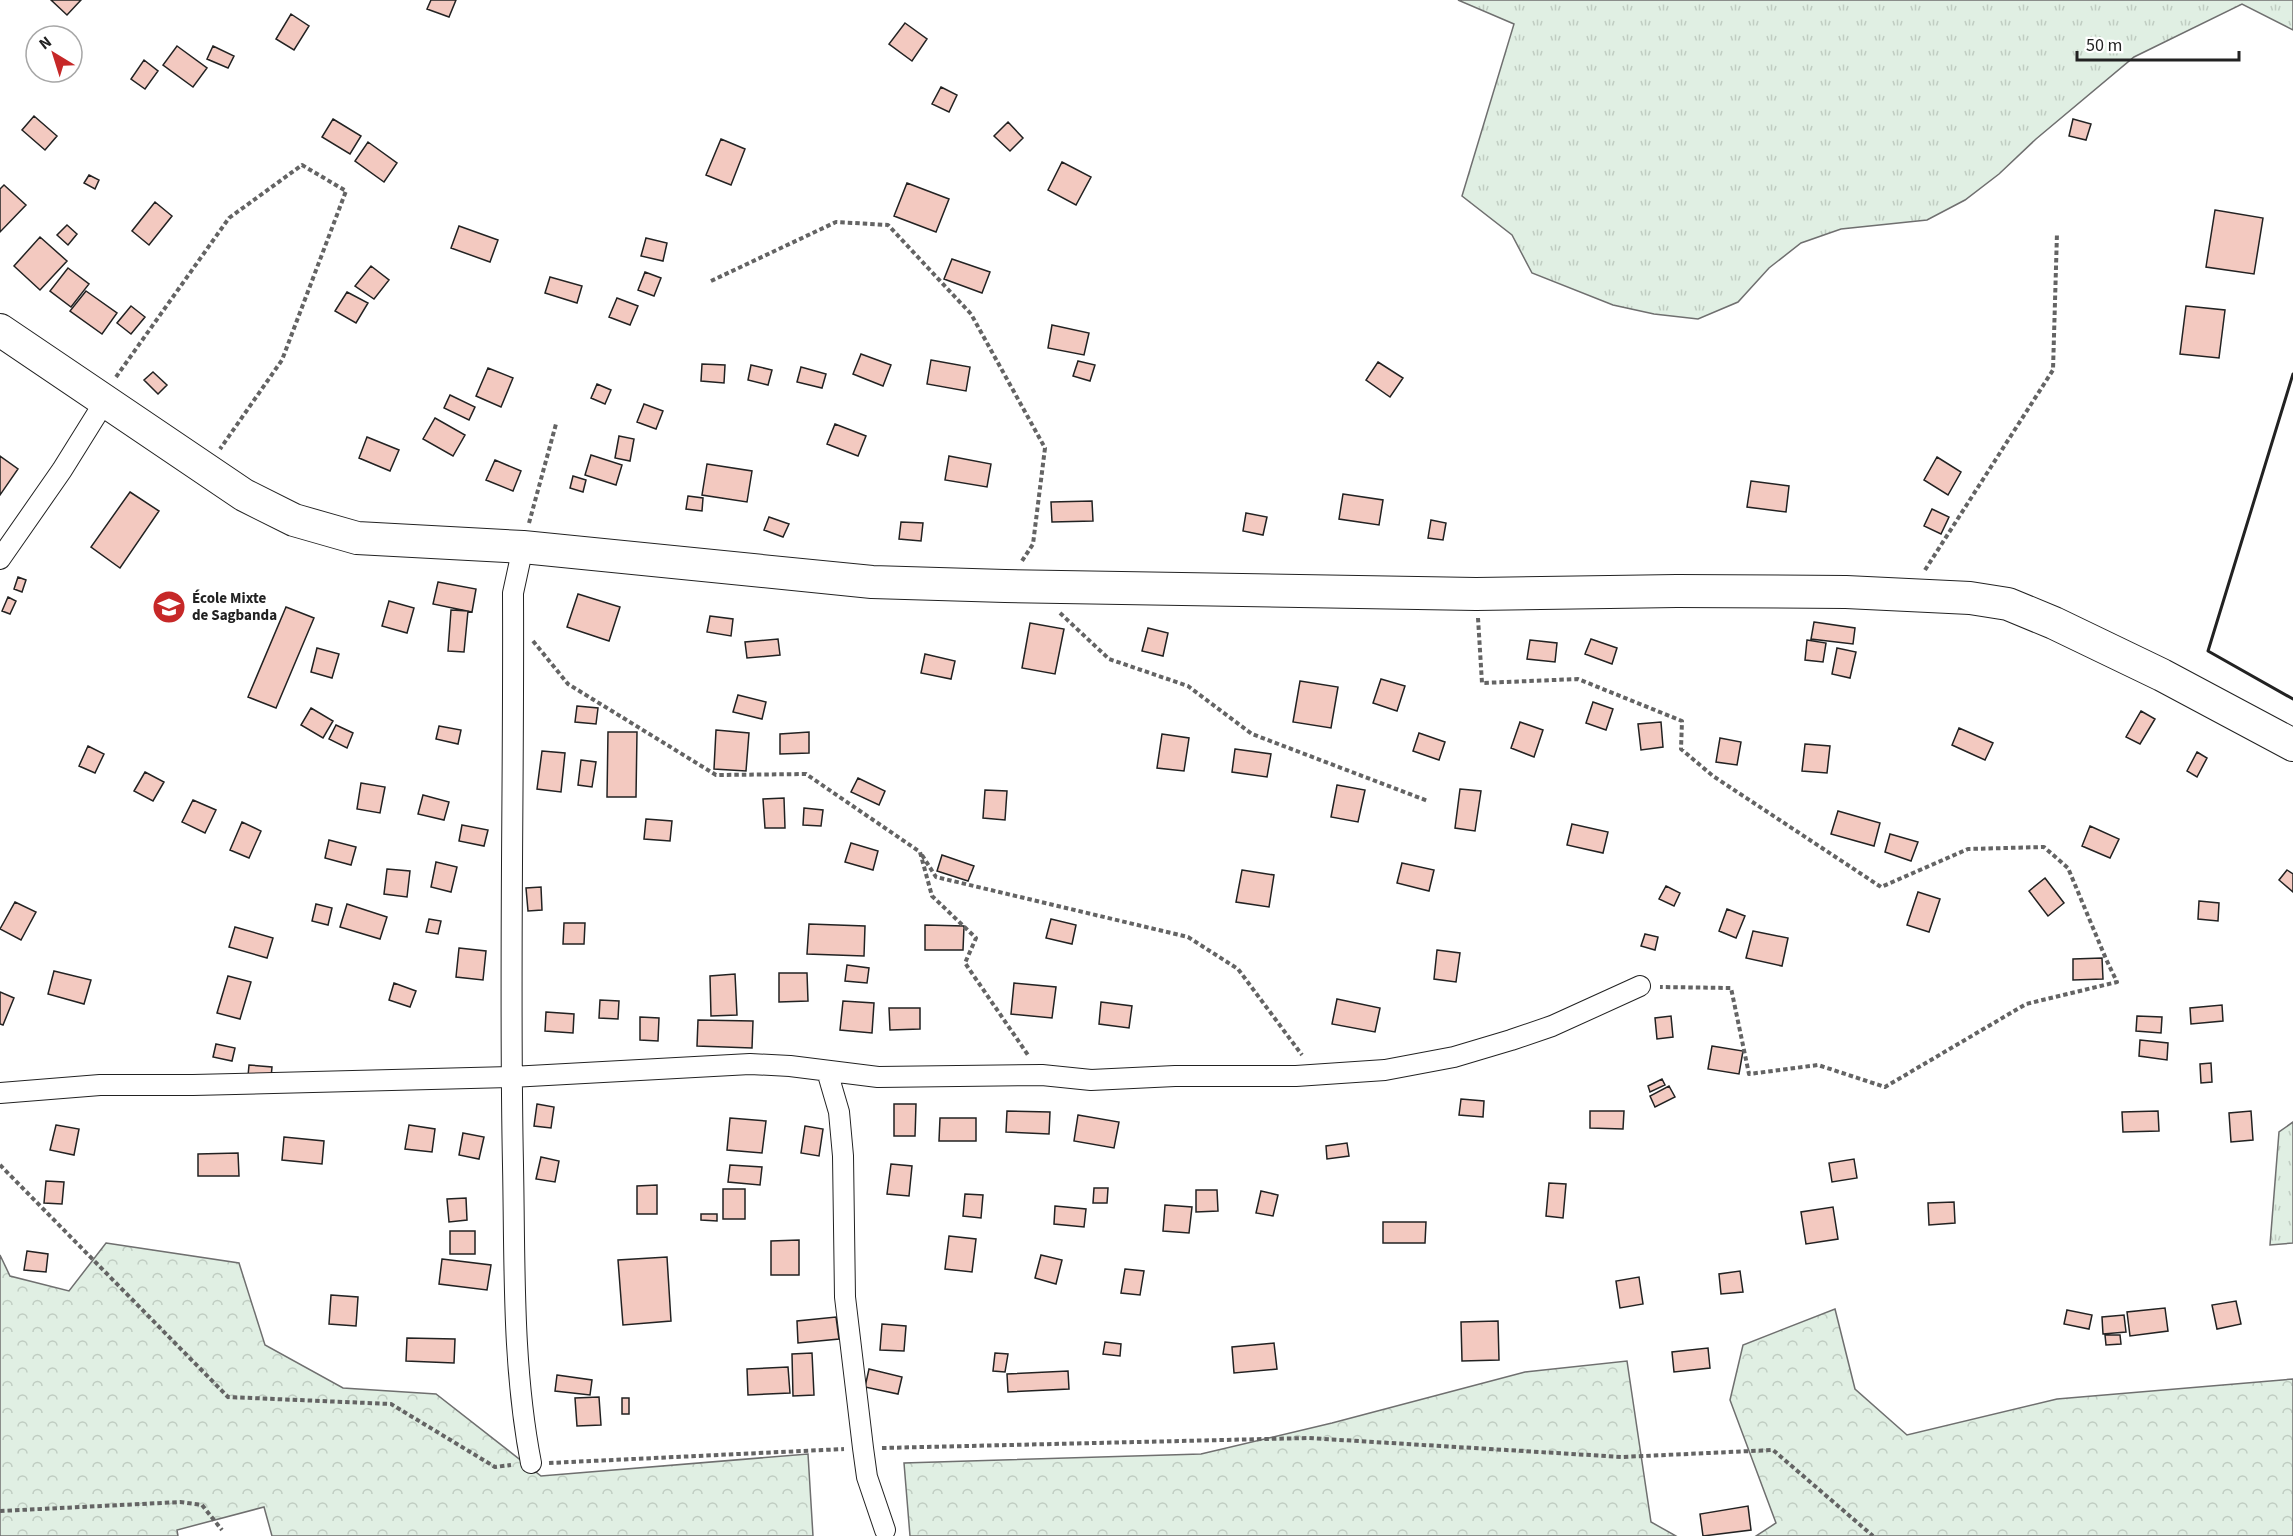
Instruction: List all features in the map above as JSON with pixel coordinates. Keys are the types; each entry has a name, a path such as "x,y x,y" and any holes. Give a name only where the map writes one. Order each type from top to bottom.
{"main road":[{"path":"0,330 244,495 294,520 357,538 523,547 872,582 1476,594 1688,591 1970,598 2008,604 2055,623 2162,675 2293,745"}],"street":[{"path":"0,559 62,470 105,401"},
{"path":"523,547 513,594 511,1077 517,1349 525,1433 531,1463"},
{"path":"0,1093 100,1085 193,1085 511,1077 750,1064 878,1077 1042,1076 1091,1080 1175,1076 1296,1076 1385,1070 1454,1057 1552,1026 1640,986"},
{"path":"827,1071 839,1112 843,1156 845,1297 863,1448 867,1477 885,1530"}],"path":[{"path":"105,401 117,375 229,218 302,165 346,192 282,360 206,469"},
{"path":"711,280 836,222 888,225 971,314 1045,448 1033,544 1019,586 1109,659 1188,686 1252,734 1428,801"},
{"path":"1907,595 2054,370 2057,233"},
{"path":"523,547 556,424"},
{"path":"1476,594 1482,683 1578,680 1682,721 1682,749 1713,776 1881,886 1968,849 2043,847 2068,868 2117,982 2026,1004 1885,1087 1818,1065 1749,1074 1731,988 1640,986"},
{"path":"513,616 568,684 716,775 807,774 921,852 936,877 1188,937 1238,969 1301,1055 1311,1058"},
{"path":"921,852 932,896 976,938 965,963 1042,1076"},
{"path":"0,1165 228,1397 391,1404 495,1467 531,1463 863,1448 1308,1438 1622,1457 1773,1450 1873,1536"},
{"path":"0,1511 180,1502 202,1505 222,1530"}],"green space":[{"path":"1458,0 2293,0 2293,30 2242,4 2134,57 2036,139 1999,174 1965,200 1927,220 1841,229 1801,243 1769,268 1738,302 1698,319 1654,314 1613,305 1532,273 1512,235 1462,196 1514,24"},
{"path":"2293,1122 2293,1243 2270,1245 2279,1132"},
{"path":"106,1243 239,1263 265,1345 343,1388 436,1394 541,1476 808,1454 813,1536 272,1536 264,1507 177,1530 178,1536 0,1536 0,1255 10,1276 69,1291"},
{"path":"1835,1309 1855,1389 1907,1435 2057,1399 2293,1379 2293,1536 1756,1536 1776,1523 1730,1400 1743,1345"},
{"path":"1627,1361 1651,1522 1676,1536 910,1536 904,1463 1201,1454 1332,1423 1525,1372"}],"building":[{"path":"51,0 81,0 67,15"},
{"path":"431,0 456,0 449,17 427,9"},
{"path":"291,14 309,26 294,50 276,39"},
{"path":"905,23 927,39 912,61 889,44"},
{"path":"177,46 207,68 193,87 163,65"},
{"path":"213,46 234,56 228,68 207,59"},
{"path":"144,60 158,71 145,89 131,79"},
{"path":"941,87 957,95 949,112 932,104"},
{"path":"34,116 57,136 45,150 22,130"},
{"path":"333,119 361,136 350,154 322,137"},
{"path":"2073,119 2091,124 2086,140 2069,136"},
{"path":"1008,122 1023,138 1010,151 994,136"},
{"path":"721,139 745,149 731,185 706,175"},
{"path":"368,142 397,163 384,182 355,161"},
{"path":"1062,162 1091,177 1076,205 1048,190"},
{"path":"89,175 99,180 95,189 84,183"},
{"path":"907,183 949,199 936,232 894,216"},
{"path":"4,185 26,205 0,232 0,189"},
{"path":"155,202 172,216 149,245 132,231"},
{"path":"2215,210 2263,218 2254,274 2206,267"},
{"path":"67,225 77,234 68,245 57,235"},
{"path":"459,226 498,240 490,262 451,248"},
{"path":"40,237 67,261 40,290 14,266"},
{"path":"646,238 667,243 663,261 641,256"},
{"path":"952,259 990,272 982,293 944,279"},
{"path":"371,266 389,280 374,299 355,286"},
{"path":"68,268 89,284 71,307 50,291"},
{"path":"645,272 661,278 654,296 638,290"},
{"path":"550,277 582,286 577,303 545,293"},
{"path":"86,291 117,313 102,334 70,311"},
{"path":"347,292 368,303 356,323 335,311"},
{"path":"617,298 638,306 630,325 609,317"},
{"path":"131,306 145,317 131,334 117,323"},
{"path":"2186,306 2225,310 2219,358 2180,354"},
{"path":"1052,325 1089,333 1084,355 1048,348"},
{"path":"861,354 891,365 883,386 853,374"},
{"path":"931,360 970,367 966,391 927,384"},
{"path":"1078,361 1095,365 1090,381 1073,376"},
{"path":"1378,362 1403,378 1390,397 1366,380"},
{"path":"702,364 725,365 724,383 701,381"},
{"path":"751,365 772,370 768,385 748,380"},
{"path":"801,367 826,374 822,388 797,382"},
{"path":"488,368 513,378 501,407 476,396"},
{"path":"153,372 167,385 158,394 144,380"},
{"path":"597,384 611,390 605,404 591,398"},
{"path":"450,395 475,407 469,420 444,408"},
{"path":"644,404 663,411 656,429 637,422"},
{"path":"435,418 465,435 453,456 423,439"},
{"path":"835,424 866,436 858,456 827,444"},
{"path":"619,436 634,439 630,461 615,458"},
{"path":"367,437 399,450 390,471 359,458"},
{"path":"591,455 622,465 616,485 585,475"},
{"path":"0,456 18,469 0,495"},
{"path":"949,456 991,464 987,487 945,480"},
{"path":"1937,457 1961,472 1948,495 1924,480"},
{"path":"495,460 521,471 513,491 486,480"},
{"path":"707,464 752,471 747,502 702,495"},
{"path":"573,476 586,480 583,492 570,488"},
{"path":"1751,481 1789,486 1786,512 1747,507"},
{"path":"130,492 159,511 120,568 91,547"},
{"path":"1343,494 1383,500 1379,525 1339,519"},
{"path":"688,496 703,498 702,511 686,509"},
{"path":"1092,501 1093,521 1052,522 1051,502"},
{"path":"1932,509 1949,517 1941,534 1924,526"},
{"path":"1246,513 1267,517 1263,535 1243,531"},
{"path":"769,517 789,524 783,537 764,530"},
{"path":"1431,520 1446,523 1443,540 1428,538"},
{"path":"901,522 923,523 921,541 899,539"},
{"path":"18,577 26,580 22,592 14,589"},
{"path":"438,582 476,589 472,612 433,604"},
{"path":"578,594 620,607 609,641 567,627"},
{"path":"8,597 16,601 10,614 2,611"},
{"path":"389,601 414,608 407,633 382,626"},
{"path":"286,607 314,618 276,708 248,697"},
{"path":"451,610 468,611 464,652 448,651"},
{"path":"710,616 733,619 731,636 707,632"},
{"path":"1814,622 1855,628 1853,644 1811,639"},
{"path":"1030,623 1064,629 1055,674 1022,668"},
{"path":"1148,628 1168,633 1163,656 1142,651"},
{"path":"778,639 780,655 747,658 745,642"},
{"path":"1591,639 1617,648 1612,664 1585,654"},
{"path":"1530,640 1557,643 1555,662 1527,659"},
{"path":"1807,640 1826,643 1823,662 1805,660"},
{"path":"317,648 339,654 332,678 311,672"},
{"path":"1837,648 1856,652 1850,678 1832,674"},
{"path":"925,654 955,661 951,679 921,673"},
{"path":"1381,679 1405,686 1397,711 1373,703"},
{"path":"1300,681 1338,687 1331,728 1293,722"},
{"path":"738,695 766,702 762,719 733,712"},
{"path":"1593,702 1613,709 1606,730 1586,723"},
{"path":"577,706 598,708 596,724 575,722"},
{"path":"311,708 333,721 323,738 301,725"},
{"path":"2141,711 2155,719 2140,744 2126,737"},
{"path":"1520,722 1543,730 1534,757 1511,748"},
{"path":"1661,722 1663,747 1641,750 1638,724"},
{"path":"336,725 353,733 347,748 329,739"},
{"path":"439,726 461,730 458,744 436,739"},
{"path":"1959,728 1993,743 1985,760 1952,745"},
{"path":"716,730 749,733 746,771 714,769"},
{"path":"608,732 637,732 636,797 607,797"},
{"path":"809,732 809,753 780,754 780,734"},
{"path":"1419,733 1445,742 1439,760 1413,751"},
{"path":"1162,734 1189,738 1184,771 1157,768"},
{"path":"1720,738 1741,742 1737,765 1716,762"},
{"path":"1805,744 1830,746 1827,773 1802,771"},
{"path":"88,746 104,754 95,773 79,766"},
{"path":"1235,749 1271,754 1267,777 1232,772"},
{"path":"542,751 565,753 561,792 537,789"},
{"path":"2197,752 2207,758 2197,777 2187,771"},
{"path":"581,760 596,762 592,787 578,785"},
{"path":"145,772 164,782 153,801 134,791"},
{"path":"858,778 885,791 879,805 851,792"},
{"path":"361,783 385,787 380,813 357,809"},
{"path":"1337,785 1365,790 1358,822 1331,817"},
{"path":"1460,789 1481,791 1475,831 1455,828"},
{"path":"985,790 1007,791 1005,820 983,818"},
{"path":"423,795 449,802 444,820 418,814"},
{"path":"784,798 785,828 765,828 763,799"},
{"path":"193,800 216,810 205,833 182,822"},
{"path":"804,808 823,810 821,826 803,825"},
{"path":"1838,811 1880,823 1874,846 1831,834"},
{"path":"646,819 672,821 670,841 644,839"},
{"path":"242,822 261,831 249,858 230,850"},
{"path":"1572,824 1608,832 1603,853 1567,845"},
{"path":"462,825 488,830 484,846 459,841"},
{"path":"2090,826 2119,839 2110,858 2082,846"},
{"path":"1890,834 1918,842 1911,861 1885,852"},
{"path":"329,840 356,847 351,865 325,858"},
{"path":"851,843 878,851 873,870 845,862"},
{"path":"942,855 974,866 968,881 937,871"},
{"path":"436,862 457,867 451,892 431,887"},
{"path":"1402,863 1434,870 1429,891 1397,883"},
{"path":"387,869 410,871 407,897 384,894"},
{"path":"1242,870 1274,875 1269,907 1236,902"},
{"path":"2287,870 2293,874 2293,892 2279,880"},
{"path":"2045,878 2064,903 2048,916 2029,891"},
{"path":"1666,886 1680,893 1674,906 1659,899"},
{"path":"541,887 542,910 528,911 526,888"},
{"path":"1918,892 1940,899 1929,932 1907,925"},
{"path":"2199,901 2219,903 2218,921 2198,919"},
{"path":"15,902 36,912 21,940 0,929"},
{"path":"316,904 332,908 328,925 312,921"},
{"path":"347,904 387,917 380,939 340,927"},
{"path":"1727,909 1745,916 1736,938 1719,931"},
{"path":"429,919 441,921 438,934 426,932"},
{"path":"1051,919 1076,925 1072,944 1046,938"},
{"path":"564,923 585,923 584,944 563,944"},
{"path":"809,924 865,926 864,956 807,954"},
{"path":"925,925 964,926 963,950 925,950"},
{"path":"235,927 273,938 267,958 229,947"},
{"path":"1753,931 1788,938 1782,966 1746,958"},
{"path":"1645,934 1658,937 1655,950 1641,946"},
{"path":"459,948 486,951 483,980 456,977"},
{"path":"1437,950 1460,953 1456,982 1434,979"},
{"path":"2102,958 2103,979 2073,980 2073,959"},
{"path":"847,965 869,968 867,983 845,981"},
{"path":"54,971 91,980 84,1004 48,994"},
{"path":"779,973 807,973 808,1001 779,1002"},
{"path":"735,974 737,1015 711,1016 710,976"},
{"path":"228,976 251,982 240,1019 217,1013"},
{"path":"394,983 416,991 410,1007 389,1000"},
{"path":"1014,983 1056,987 1052,1018 1011,1014"},
{"path":"0,992 14,998 3,1025 0,1024"},
{"path":"1337,999 1380,1008 1375,1032 1332,1024"},
{"path":"600,1000 619,1001 618,1019 599,1018"},
{"path":"843,1001 874,1003 872,1033 840,1030"},
{"path":"1101,1002 1132,1006 1129,1028 1099,1024"},
{"path":"2222,1005 2223,1021 2191,1024 2190,1008"},
{"path":"889,1008 920,1008 920,1029 890,1030"},
{"path":"546,1012 574,1014 573,1033 545,1031"},
{"path":"1671,1016 1673,1037 1657,1039 1655,1018"},
{"path":"2137,1016 2162,1017 2161,1033 2136,1031"},
{"path":"640,1017 659,1018 658,1041 640,1040"},
{"path":"698,1020 753,1021 752,1048 697,1046"},
{"path":"2140,1040 2168,1043 2167,1060 2139,1056"},
{"path":"216,1044 235,1048 232,1061 213,1057"},
{"path":"1712,1046 1743,1051 1739,1074 1708,1069"},
{"path":"2211,1063 2212,1082 2201,1083 2200,1064"},
{"path":"249,1065 272,1067 271,1078 248,1076"},
{"path":"1662,1079 1665,1085 1650,1092 1648,1086"},
{"path":"1669,1086 1675,1097 1655,1107 1650,1096"},
{"path":"1461,1099 1484,1101 1483,1117 1459,1115"},
{"path":"537,1104 554,1107 551,1128 534,1126"},
{"path":"894,1104 916,1104 915,1136 894,1136"},
{"path":"1007,1111 1050,1112 1049,1134 1006,1132"},
{"path":"1590,1111 1624,1111 1623,1129 1590,1128"},
{"path":"2158,1111 2159,1131 2123,1132 2122,1112"},
{"path":"2251,1111 2253,1140 2231,1142 2229,1113"},
{"path":"1078,1115 1119,1122 1114,1148 1074,1141"},
{"path":"730,1118 766,1121 762,1153 727,1150"},
{"path":"940,1118 976,1118 976,1141 939,1141"},
{"path":"56,1125 79,1129 74,1155 50,1150"},
{"path":"409,1125 435,1129 432,1152 405,1149"},
{"path":"805,1126 823,1129 819,1156 801,1153"},
{"path":"463,1133 484,1137 479,1159 459,1155"},
{"path":"284,1137 324,1141 322,1164 282,1160"},
{"path":"1347,1143 1349,1156 1327,1159 1326,1146"},
{"path":"238,1153 239,1176 198,1176 198,1154"},
{"path":"541,1157 559,1161 555,1182 536,1179"},
{"path":"1854,1159 1857,1178 1832,1182 1829,1163"},
{"path":"891,1164 912,1166 909,1196 887,1194"},
{"path":"730,1165 762,1167 760,1185 728,1182"},
{"path":"46,1181 64,1182 62,1204 44,1203"},
{"path":"1549,1183 1566,1184 1563,1218 1546,1216"},
{"path":"657,1185 657,1214 637,1214 637,1186"},
{"path":"1094,1188 1108,1188 1107,1203 1093,1203"},
{"path":"723,1189 745,1189 745,1219 723,1219"},
{"path":"1196,1190 1217,1190 1218,1211 1196,1212"},
{"path":"1261,1191 1278,1195 1273,1216 1256,1213"},
{"path":"965,1194 983,1195 981,1218 963,1216"},
{"path":"466,1198 467,1220 449,1222 447,1199"},
{"path":"1954,1202 1955,1223 1929,1225 1928,1203"},
{"path":"1165,1205 1192,1207 1189,1233 1163,1231"},
{"path":"1055,1206 1086,1209 1084,1227 1054,1224"},
{"path":"1833,1207 1838,1239 1806,1244 1801,1212"},
{"path":"701,1214 717,1214 717,1221 701,1220"},
{"path":"1383,1222 1426,1222 1425,1243 1383,1243"},
{"path":"450,1231 475,1231 475,1254 450,1254"},
{"path":"949,1236 976,1239 972,1272 945,1269"},
{"path":"799,1240 799,1275 771,1275 771,1241"},
{"path":"27,1251 48,1254 46,1272 24,1270"},
{"path":"1041,1255 1062,1260 1056,1284 1035,1278"},
{"path":"667,1257 671,1321 623,1325 618,1260"},
{"path":"442,1259 491,1265 487,1290 439,1284"},
{"path":"1125,1269 1144,1271 1140,1295 1121,1293"},
{"path":"1740,1271 1743,1292 1721,1294 1719,1274"},
{"path":"1639,1277 1643,1304 1620,1308 1616,1281"},
{"path":"331,1295 358,1297 356,1326 329,1324"},
{"path":"2236,1301 2241,1324 2217,1329 2212,1305"},
{"path":"2165,1308 2168,1331 2130,1336 2127,1312"},
{"path":"2067,1310 2092,1315 2089,1329 2064,1324"},
{"path":"2124,1315 2126,1332 2103,1334 2102,1317"},
{"path":"836,1317 839,1339 798,1343 797,1321"},
{"path":"1498,1321 1499,1360 1462,1361 1461,1322"},
{"path":"882,1324 906,1326 904,1351 880,1350"},
{"path":"2105,1335 2120,1335 2121,1344 2106,1345"},
{"path":"407,1338 455,1339 454,1363 406,1361"},
{"path":"1105,1342 1121,1344 1120,1356 1103,1354"},
{"path":"1274,1343 1277,1369 1234,1373 1232,1347"},
{"path":"1708,1348 1710,1368 1674,1372 1672,1352"},
{"path":"812,1353 814,1395 793,1396 792,1354"},
{"path":"995,1353 1008,1354 1005,1372 993,1371"},
{"path":"788,1367 790,1393 748,1395 747,1369"},
{"path":"869,1369 902,1377 898,1394 865,1387"},
{"path":"1068,1371 1069,1389 1008,1392 1007,1374"},
{"path":"557,1375 592,1380 590,1395 555,1391"},
{"path":"599,1397 601,1425 577,1426 575,1398"},
{"path":"622,1398 629,1398 629,1414 622,1414"},
{"path":"1748,1506 1751,1530 1703,1536 1700,1514"}],"wall":[{"path":"2293,374 2208,651 2293,699"}],"place":[{"name":"École Mixte de Sagbanda","path":"169,607"}]}
